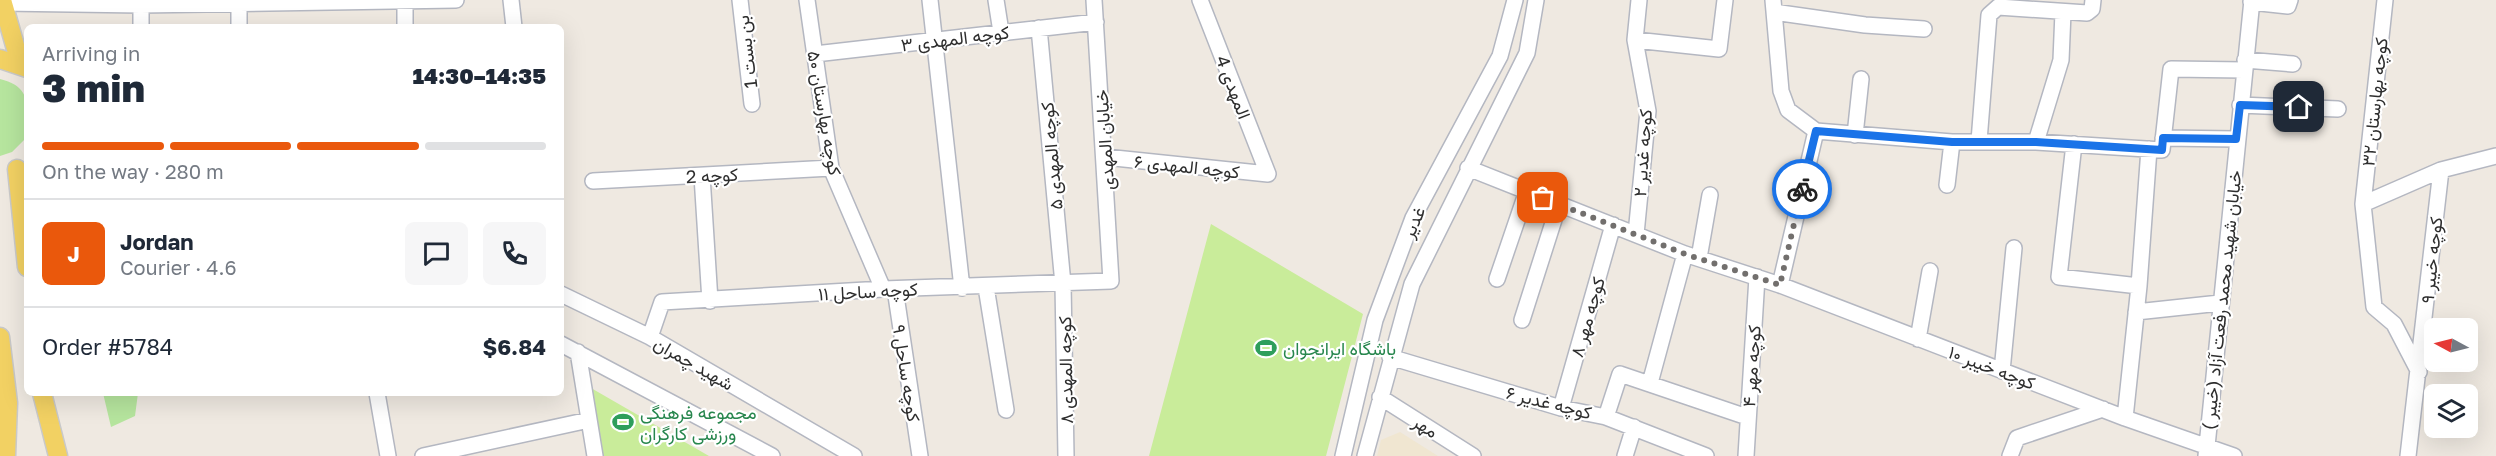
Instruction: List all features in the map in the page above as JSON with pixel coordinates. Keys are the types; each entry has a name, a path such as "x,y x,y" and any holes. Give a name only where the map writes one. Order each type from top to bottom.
{"main road":[{"path":"1,3 23,66"},
{"path":"0,59 23,66"},
{"path":"19,167 24,230"},
{"path":"0,338 8,404 6,456"},
{"path":"43,396 58,456"}],"street":[{"path":"1,3 141,5 456,0"},
{"path":"511,0 514,24"},
{"name":"بن بست 1","path":"740,0 752,104"},
{"name":"کوچه بهارستان ۵۰","path":"807,0 831,168 889,289"},
{"path":"930,0 962,288"},
{"path":"996,0 1001,32"},
{"name":"خیابان المهدی","path":"1094,0 1111,281"},
{"name":"المهدی 4","path":"1200,0 1268,174"},
{"name":"غدیر","path":"1343,456 1375,320 1413,218 1500,57 1515,0"},
{"name":"غدیر","path":"1365,456 1390,357 1412,284 1527,53 1536,0"},
{"name":"کوچه غدیر ۲","path":"1636,234 1648,111 1635,40 1639,0"},
{"path":"1635,40 1719,49 1725,0"},
{"path":"1979,141 1989,15 1998,7 2090,12 2093,0"},
{"path":"2252,1 2288,6 2290,0"},
{"name":"کوچه بهارستان ۳۲","path":"2385,0 2362,204 2374,307 2394,324 2419,372"},
{"path":"405,1 405,24"},
{"name":"( خیبر) خیابان شهید محمد رفعت آزاد","path":"2206,450 2236,139 2252,1"},
{"path":"239,2 239,24"},
{"path":"141,5 141,24"},
{"path":"1924,29 1865,25 1773,6 1781,91 1787,108 1816,131 1952,142 2036,142 2162,150 2171,69 2293,64"},
{"path":"2036,142 2061,60 2063,12"},
{"name":"کوچه المهدی ۳","path":"815,54 1096,22"},
{"name":"کوچه المهدی ۵","path":"1039,28 1063,284"},
{"path":"1855,135 1861,80"},
{"path":"2240,105 2338,109"},
{"path":"1780,285 1816,131"},
{"path":"2163,138 2236,139"},
{"path":"1947,185 1952,142"},
{"path":"2074,144 2059,277 2139,286"},
{"path":"2125,418 2139,286 2149,149"},
{"path":"2362,204 2441,170 2496,156"},
{"name":"کوچه المهدی ۶","path":"1105,157 1268,174"},
{"name":"کوچه 2","path":"593,181 831,168"},
{"name":"کوچه خیبر ۱۰","path":"1468,168 1692,256 1780,285 2206,450"},
{"name":"کوچه خیبر ۹","path":"2408,456 2441,170"},
{"path":"702,176 710,301"},
{"path":"1497,279 1527,192"},
{"path":"1650,383 1710,195"},
{"path":"1522,320 1559,204"},
{"name":"کوچه مهر ۸","path":"1561,408 1613,225"},
{"path":"2002,371 2014,248"},
{"path":"1918,339 1930,271"},
{"name":"کوچه مهر ۴","path":"1746,456 1757,277"},
{"name":"کوچه ساحل ۱۱","path":"650,337 662,302 889,289 1111,281"},
{"name":"کوچه المهدی ۸","path":"1063,284 1066,456"},
{"path":"986,287 1006,410"},
{"name":"کوچه ساحل ۹","path":"889,289 920,456"},
{"name":"شهید چمران","path":"564,295 650,337 855,456"},
{"path":"2136,312 2220,303"},
{"path":"564,345 772,456"},
{"path":"578,352 595,456"},
{"name":"کوچه غدیر ۶","path":"1390,357 1561,408 1606,417 1706,456"},
{"path":"1606,417 1620,374 1747,417"},
{"path":"377,396 388,456"},
{"name":"مهر","path":"1380,397 1473,456"},
{"path":"2010,456 2017,438 2103,409"},
{"path":"423,456 448,453 589,420"},
{"path":"1625,456 1634,427"},
{"path":"2206,450 2234,456"}],"shaded area":[{"path":"1400,432 1438,456 1377,456 1381,440"}],"green space":[{"path":"0,79 19,88 24,95 24,140 12,152 0,156"},
{"name":"باشگاه ایرانجوان","path":"1211,224 1363,314 1326,456 1149,456"},
{"name":"مجموعه فرهنگی ورزشی کارگران","path":"591,388 709,456 603,456"},
{"path":"104,396 138,396 135,416 111,427"}],"way so far":[{"path":"1543,198 1685,254 1780,285 1802,189"}],"place":[{"name":"باشگاه ایرانجوان","path":"1266,348"},
{"name":"مجموعه فرهنگی ورزشی کارگران","path":"623,422"}],"route":[{"path":"1802,189 1816,131 1952,142 2036,142 2162,150 2163,138 2236,139 2240,105 2299,107"}]}
